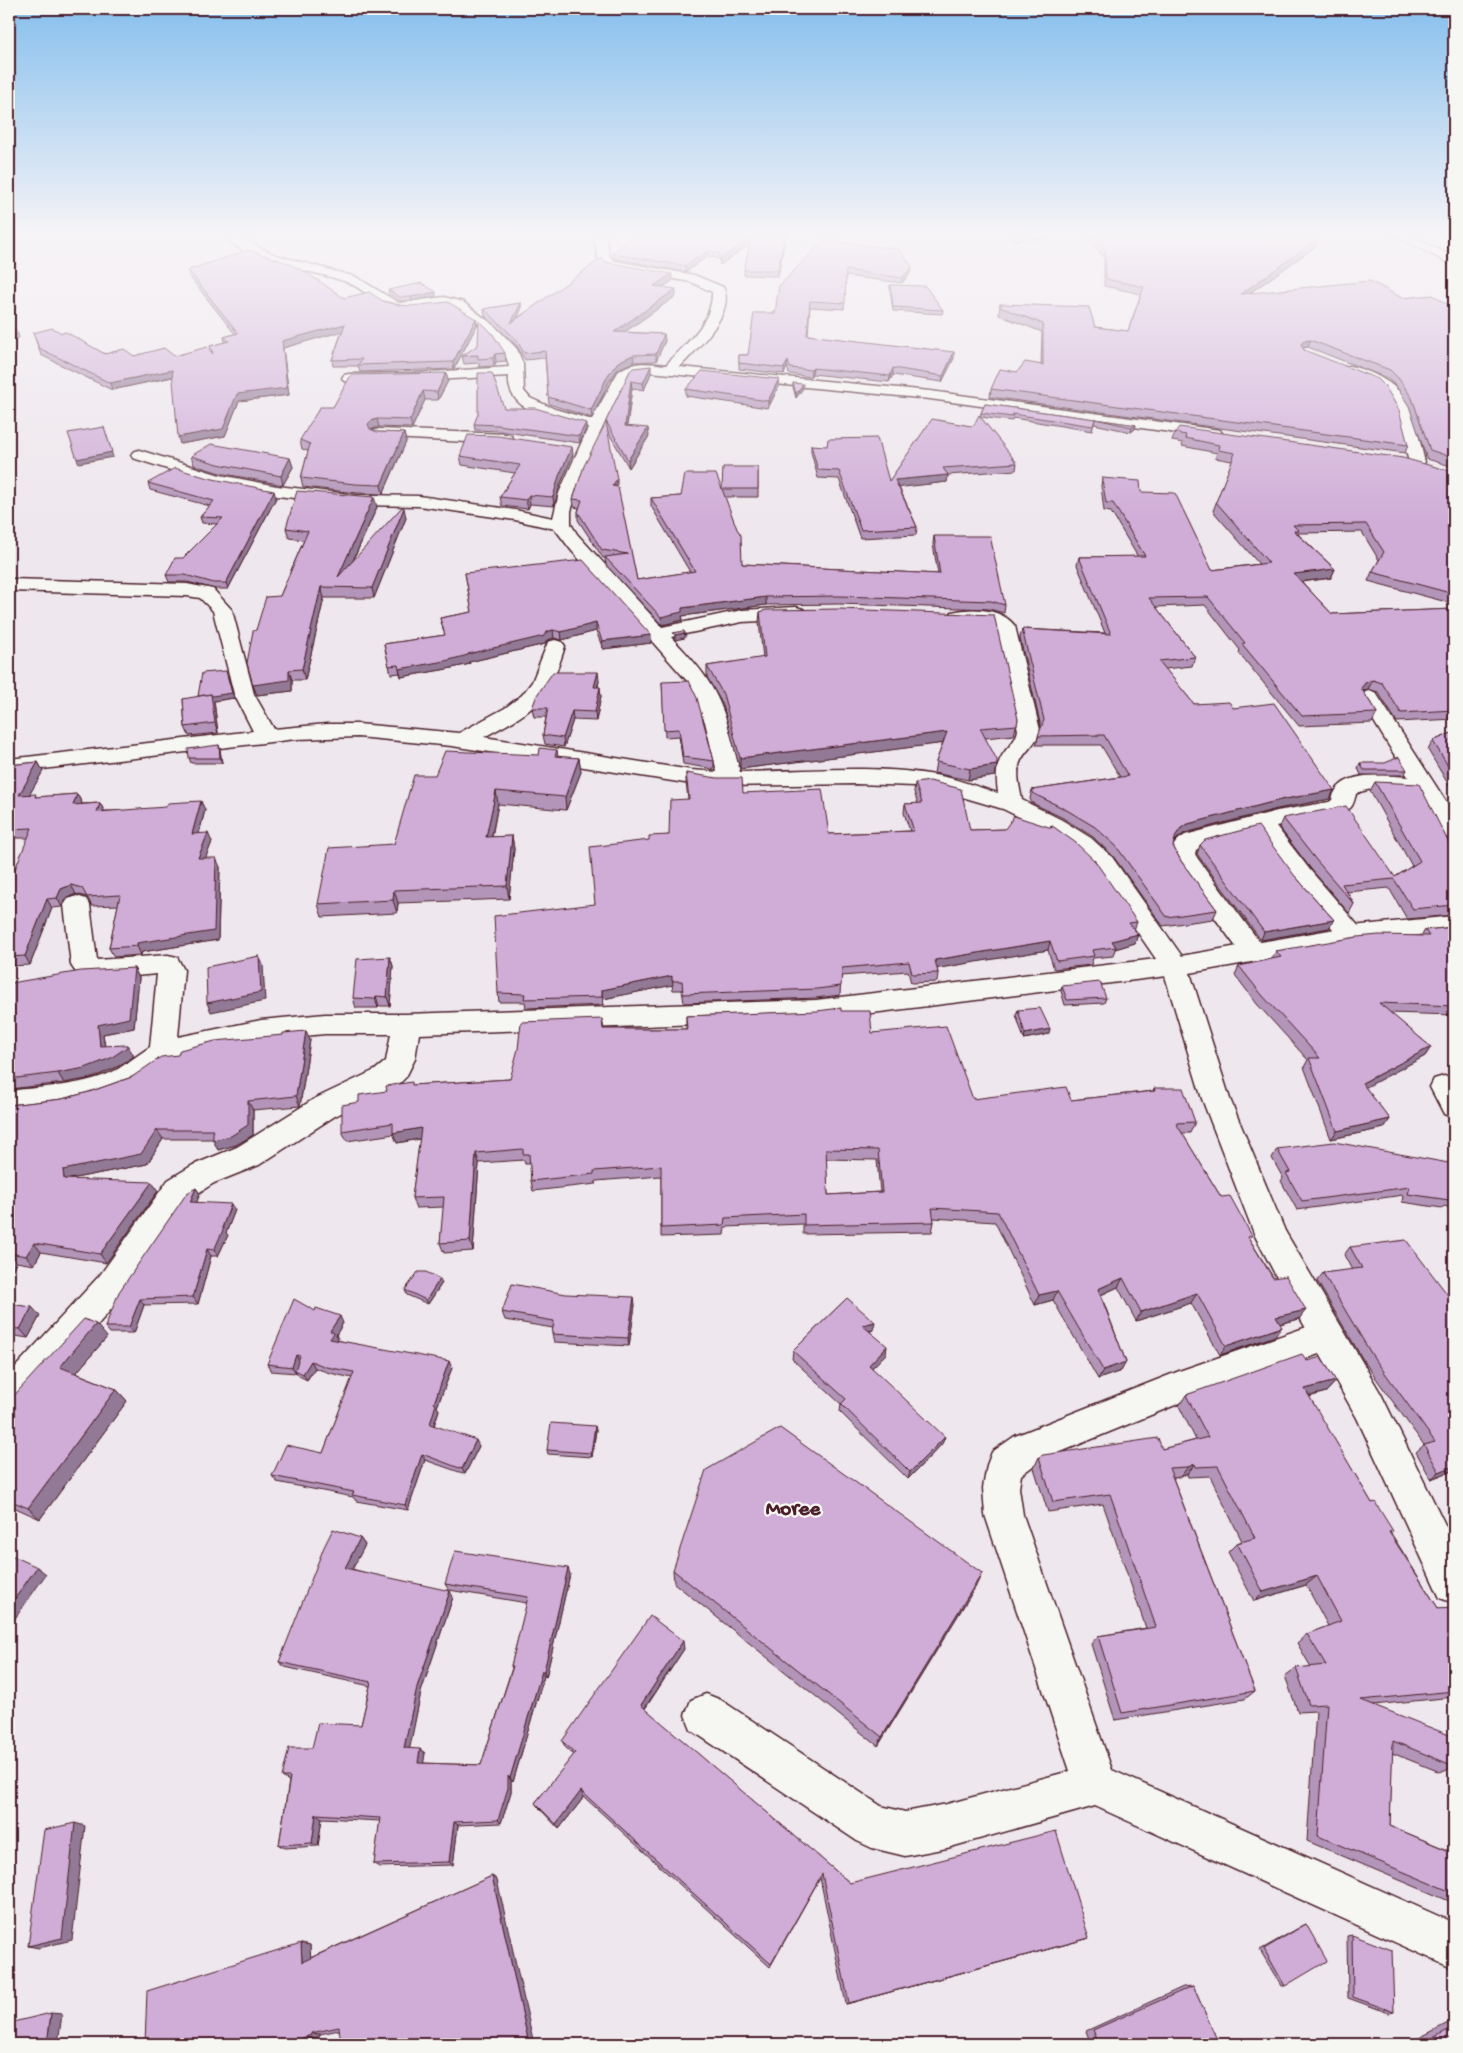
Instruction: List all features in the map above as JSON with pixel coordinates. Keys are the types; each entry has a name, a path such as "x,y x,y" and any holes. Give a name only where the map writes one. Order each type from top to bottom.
{"street":[{"path":"492,330 498,334 515,358 515,385 525,401 575,421 598,426"},
{"path":"670,369 705,330"},
{"path":"1333,364 1381,382 1389,388 1402,406 1417,463"},
{"path":"730,779 710,705 702,686 690,670 583,553 563,526 563,507 575,473 623,374 640,367 670,369 930,395 1232,436"},
{"path":"349,378 414,377 516,371"},
{"path":"379,434 491,438 520,442"},
{"path":"567,448 586,451"},
{"path":"139,455 217,479 278,491 357,500 419,501 515,515 563,526"},
{"path":"9,585 187,590 206,593 222,610 244,694 267,736"},
{"path":"657,634 742,616 812,612"},
{"path":"936,615 989,617 1000,620 1006,626 1029,730 1028,739 1013,756 1008,767 1011,804"},
{"path":"463,740 520,707 536,694 549,667 555,646"},
{"path":"1369,698 1454,832"},
{"path":"9,766 267,736 295,731 421,735 463,740 691,777 730,779 856,777 915,779 937,782 1011,804 1054,825 1083,844 1103,863 1175,966 1216,1099 1245,1172 1286,1264 1369,1406 1454,1584"},
{"path":"1254,952 1183,854 1185,846 1193,841 1262,824 1277,818 1334,808 1342,804 1344,795 1354,786 1376,783 1424,786"},
{"path":"1262,824 1301,876 1352,936"},
{"path":"77,905 84,965 91,970 168,964 171,970 163,1052"},
{"path":"9,1102 68,1096 95,1089 127,1077 163,1052 261,1030 325,1024 406,1024 816,1010 1175,966 1352,936 1454,925"},
{"path":"9,1398 112,1285 179,1189 188,1182 246,1157 275,1141 325,1107 382,1079 396,1069 401,1059 406,1024"},
{"path":"1096,1785 1004,1516 1001,1488 1005,1465 1028,1448 1182,1386 1327,1336"},
{"path":"706,1715 872,1826 905,1834 947,1826 1096,1785 1454,1946"}],"building":[{"path":"9,330 15,330 18,334 9,336"},
{"path":"45,330 66,332 105,354 124,349 134,356 164,348 174,356 207,347 213,354 210,346 229,341 224,337 238,333 235,330 323,330 282,341 287,388 237,394 223,429 178,437 172,370 110,383 39,348 33,333"},
{"path":"343,330 470,330 453,362 358,365 362,359 332,360"},
{"path":"479,330 489,330 505,353 495,354 493,358 478,359 478,355 462,356 478,345"},
{"path":"506,330 617,330 614,332 664,334 656,354 633,355 618,362 608,375 591,410 548,397 545,351 524,353 516,339"},
{"path":"752,330 807,330 807,335 954,352 943,376 893,368 890,376 813,368 811,370 790,368 788,361 784,368 739,363 739,355 748,355"},
{"path":"1043,330 1454,330 1454,458 1430,450 1412,398 1399,379 1390,370 1310,340 1304,341 1301,344 1304,350 1378,379 1385,386 1399,410 1408,445 991,389 1000,369 1017,372 1025,362 1043,365"},
{"path":"651,366 643,383 631,381 625,426 648,428 628,460 606,421 630,371 633,368"},
{"path":"702,371 779,379 768,401 686,389"},
{"path":"446,373 437,392 423,391 410,420 377,419 368,424 370,429 377,432 404,433 381,485 301,478 310,444 300,440 320,407 333,407 351,375"},
{"path":"478,373 492,373 504,408 535,408 586,423 579,436 498,425 474,424 478,414"},
{"path":"793,383 803,384 796,394"},
{"path":"985,404 1095,419 1093,426 1013,414 1012,417 981,413"},
{"path":"979,415 1017,463 943,468 948,475 895,480 917,527 861,530 839,471 818,470 811,445 827,446 828,439 877,438 889,481 932,419 971,426 974,425"},
{"path":"1095,419 1136,425 1132,427"},
{"path":"606,422 617,479 612,486 618,487 637,580 695,571 651,498 681,496 685,474 716,474 741,535 742,564 940,574 934,536 990,536 1005,605 991,601 840,596 766,597 682,608 682,612 661,617 605,557 628,554 602,550 578,512 582,500 573,499 584,466"},
{"path":"104,427 112,452 77,459 68,433"},
{"path":"1179,427 1403,458 1454,472 1454,594 1372,572 1384,552 1366,524 1293,525 1299,531 1294,531 1335,569 1294,574 1332,614 1454,609 1454,710 1401,713 1382,683 1373,680 1366,682 1361,688 1377,713 1302,716 1242,644 1245,643 1208,597 1149,598 1195,657 1159,661 1194,704 1229,702 1233,708 1274,703 1334,790 1280,800 1188,824 1181,828 1176,835 1173,846 1181,861 1217,910 1167,917 1116,846 1095,827 1065,809 1034,794 1032,790 1128,776 1104,735 1038,736 1044,720 1022,629 1111,634 1079,557 1145,556 1113,503 1106,503 1102,478 1140,481 1141,492 1175,493 1212,570 1269,563 1216,502 1235,453 1218,450 1219,445 1185,438 1186,435 1175,433"},
{"path":"468,435 498,436 572,447 559,476 553,497 529,495 526,500 500,497 520,465 460,456"},
{"path":"211,444 290,458 281,476 218,464 191,456"},
{"path":"723,467 758,467 758,489 722,489"},
{"path":"175,468 208,478 274,491 226,583 214,583 185,575 166,575 175,558 183,558 223,518 200,517 214,501 148,483"},
{"path":"297,491 374,497 338,577 402,507 404,508 372,588 321,587 302,669 289,670 289,680 253,685 247,663 253,631 256,630 266,597 280,596 308,531 286,528"},
{"path":"583,560 651,635 602,641 596,623 561,632 553,630 546,632 544,636 445,661 399,669 398,665 389,666 384,644 445,635 440,618 472,612 465,573"},
{"path":"840,609 994,615 1018,719 1017,725 980,728 997,760 997,765 970,769 936,762 947,732 740,758 723,694 707,666 765,657 760,612 766,610"},
{"path":"684,631 685,633 675,635 673,633"},
{"path":"226,671 232,693 198,696 202,673"},
{"path":"553,672 598,672 594,687 600,687 595,712 572,711 563,738 543,735 548,708 532,708 537,695"},
{"path":"689,681 697,698 714,761 683,757 679,729 664,730 662,682"},
{"path":"211,694 215,723 185,727 183,699"},
{"path":"1454,732 1454,776 1433,741"},
{"path":"219,745 220,758 189,758 188,749"},
{"path":"540,748 557,750 555,756 579,758 565,797 496,791 486,837 512,836 507,886 394,890 393,900 318,904 329,848 394,844 414,775 435,775 445,751 539,755"},
{"path":"1399,757 1407,770 1364,770 1360,763 1385,763"},
{"path":"38,762 19,795 36,794 35,797 77,794 73,805 100,803 97,812 166,807 168,803 201,801 192,834 208,833 198,858 216,858 214,931 137,943 137,946 109,948 120,895 87,897 82,888 71,885 61,889 57,898 47,899 25,956 9,957 9,881 32,828 9,829 9,765"},
{"path":"686,773 717,778 742,778 743,793 822,789 829,834 914,831 905,804 922,803 915,783 930,781 961,789 970,830 1005,829 1014,816 1052,828 1051,825 1076,843 1095,861 1137,922 1129,923 1138,934 1112,941 1116,947 1092,950 1094,956 1057,961 1050,941 935,960 938,973 912,974 909,962 842,968 841,986 817,989 683,994 682,981 672,981 672,976 602,990 602,997 524,999 525,994 498,993 494,916 595,904 590,847 649,840 649,836 669,835 670,800 689,799"},
{"path":"1375,782 1419,784 1454,853 1454,905 1413,909 1394,879 1342,884 1354,904 1283,818 1346,806 1395,877 1420,861"},
{"path":"1258,826 1294,875 1334,920 1264,932 1200,845 1205,840"},
{"path":"1454,927 1454,1006 1379,1003 1431,1047 1362,1083 1390,1119 1337,1131 1309,1058 1320,1058 1262,995 1239,966 1281,957 1276,951 1357,937 1379,935 1429,936 1425,930"},
{"path":"259,956 261,992 207,1003 206,967"},
{"path":"390,957 387,997 376,996 375,999 353,998 357,959"},
{"path":"134,968 129,1018 98,1025 100,1046 127,1045 127,1047 111,1058 85,1068 9,1079 9,994 11,983 81,971"},
{"path":"1100,982 1106,998 1067,1000 1062,986"},
{"path":"841,1008 841,1011 870,1011 872,1033 946,1026 973,1099 1066,1087 1071,1100 1155,1091 1154,1088 1183,1088 1195,1122 1176,1123 1221,1197 1230,1196 1252,1236 1248,1237 1273,1278 1286,1276 1306,1310 1276,1317 1282,1327 1226,1346 1197,1293 1141,1312 1123,1278 1098,1289 1126,1362 1103,1370 1057,1291 1039,1295 998,1212 932,1208 934,1222 804,1225 804,1214 725,1218 724,1225 661,1228 661,1166 594,1171 594,1174 531,1181 529,1154 523,1154 523,1149 476,1153 470,1241 440,1243 444,1197 412,1198 421,1128 393,1133 393,1123 342,1131 342,1105 359,1102 359,1095 387,1091 386,1086 412,1082 412,1085 510,1079 518,1049 521,1022 602,1019 603,1029 687,1029 686,1016 817,1011","holes":["826,1149 878,1150 882,1192 828,1195"]},
{"path":"1040,1008 1050,1029 1025,1034 1018,1010"},
{"path":"306,1031 296,1096 248,1101 248,1125 231,1136 213,1140 213,1130 157,1130 141,1154 63,1170 64,1179 152,1182 100,1254 34,1243 26,1256 9,1253 9,1105 62,1099 89,1092 132,1077 161,1057 178,1055 180,1050 215,1041"},
{"path":"1334,1142 1454,1164 1454,1199 1450,1198 1449,1200 1408,1194 1410,1187 1302,1201 1286,1173 1290,1172 1277,1149"},
{"path":"196,1188 190,1202 231,1204 222,1228 224,1228 214,1250 207,1249 193,1297 140,1299 129,1327 105,1327 119,1292 187,1193"},
{"path":"1406,1240 1454,1303 1454,1466 1439,1472 1424,1445 1435,1442 1372,1355 1323,1273 1362,1268 1350,1247"},
{"path":"418,1272 426,1272 440,1279 426,1300 405,1290"},
{"path":"512,1284 566,1294 634,1297 628,1338 552,1334 554,1321 502,1312"},
{"path":"847,1298 875,1322 862,1325 887,1346 869,1365 945,1437 910,1472 841,1404 846,1399 793,1351"},
{"path":"294,1299 315,1311 316,1308 340,1316 330,1331 334,1333 330,1339 449,1361 434,1403 436,1404 430,1424 476,1440 462,1469 422,1454 405,1505 352,1495 354,1492 272,1476 286,1445 323,1453 354,1372 326,1367 311,1361 303,1374 295,1370 300,1356 296,1355 292,1367 267,1364"},
{"path":"9,1304 32,1307 20,1329 9,1328"},
{"path":"84,1319 96,1324 60,1367 116,1389 28,1508 9,1500 9,1401"},
{"path":"1302,1354 1307,1361 1321,1357 1336,1381 1305,1389 1372,1503 1375,1502 1393,1531 1389,1532 1438,1608 1454,1607 1454,1630 1451,1630 1454,1637 1454,1691 1361,1700 1454,1737 1454,1766 1393,1741 1390,1826 1454,1853 1454,1893 1318,1836 1327,1704 1309,1705 1296,1668 1326,1665 1307,1634 1341,1621 1317,1576 1263,1592 1237,1543 1255,1538 1218,1466 1196,1467 1195,1464 1188,1467 1169,1468 1255,1691 1122,1713 1098,1636 1156,1627 1110,1494 1053,1502 1039,1457 1158,1438 1162,1449 1208,1437 1186,1395"},
{"path":"551,1423 595,1426 591,1453 547,1450"},
{"path":"780,1428 982,1573 882,1737 673,1570 706,1470"},
{"path":"333,1529 360,1538 345,1568 450,1591 417,1687 404,1748 420,1749 418,1763 481,1765 513,1666 511,1666 528,1597 445,1584 455,1551 568,1568 544,1671 542,1671 510,1778 508,1776 508,1788 498,1820 454,1822 449,1862 374,1864 380,1818 316,1814 312,1843 279,1845 290,1777 282,1777 289,1748 312,1748 318,1723 361,1725 371,1682 279,1662 324,1547"},
{"path":"9,1554 37,1567 9,1607"},
{"path":"650,1616 683,1641 641,1705 850,1883 1056,1831 1089,1938 849,2003 822,1874 771,1964 581,1791 556,1824 535,1803 575,1753 562,1741"},
{"path":"75,1823 62,1938 28,1946 44,1830"},
{"path":"492,1876 529,2044 341,2044 339,2027 311,2033 311,2035 284,2044 145,2044 147,1991 301,1943 302,1962"},
{"path":"1306,1924 1327,1961 1285,1986 1264,1949"},
{"path":"1352,1935 1392,1950 1394,2012 1353,1997"},
{"path":"1193,1986 1219,2044 1099,2044 1093,2030"},
{"path":"51,2013 47,2044 9,2044 9,2023"},
{"path":"1454,2027 1454,2044 1421,2044"}],"district":[{"name":"Moree","path":"793,1507"}]}
